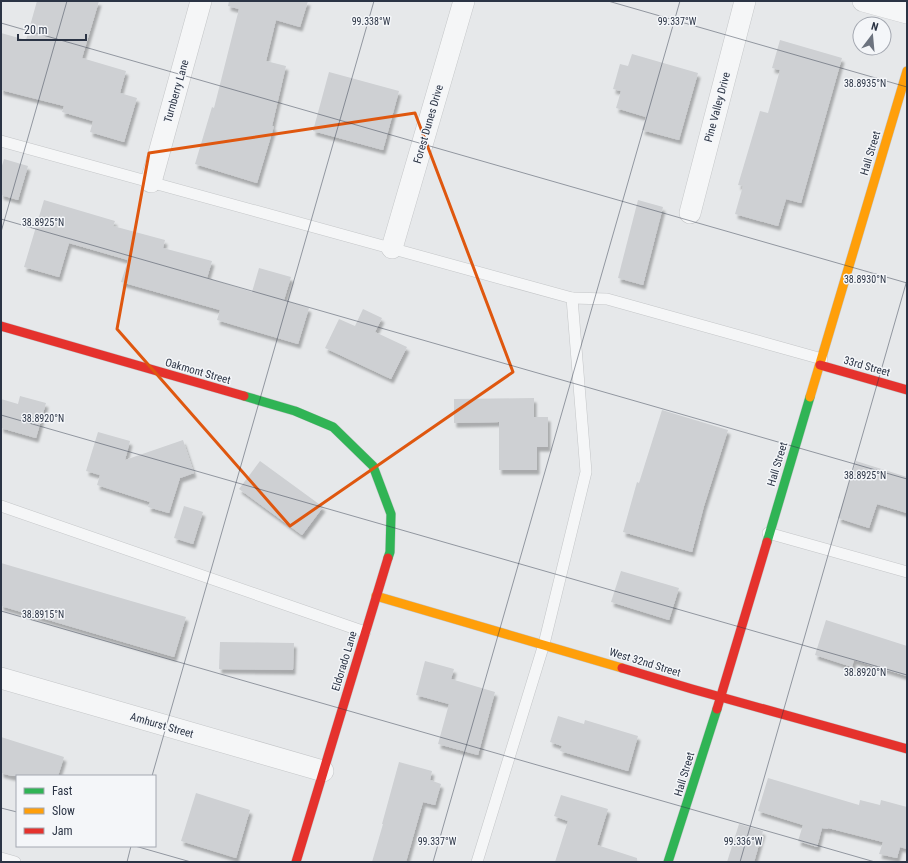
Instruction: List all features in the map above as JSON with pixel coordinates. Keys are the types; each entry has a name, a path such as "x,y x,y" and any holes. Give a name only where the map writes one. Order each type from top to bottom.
{"street":[{"name":"Turnberry Lane","path":"151,182 201,1"},
{"name":"Forest Dunes Drive","path":"392,248 464,1"},
{"name":"Pine Valley Drive","path":"690,213 745,1"},
{"path":"863,1 907,13"},
{"name":"Hall Street","path":"670,862 907,71"},
{"name":"Oakmont Street","path":"1,326 295,411 333,427 373,466"},
{"name":"33rd Street","path":"821,362 907,390"},
{"name":"Eldorado Lane","path":"296,862 390,552 391,514 373,466"},
{"name":"West 32nd Street","path":"376,596 544,644 720,697 907,749"},
{"name":"Amhurst Street","path":"1,678 323,771"}],"lane":[{"path":"1,141 572,298 607,299 821,362"},
{"path":"477,862 544,644 586,472 572,298"},
{"path":"1,506 365,632"},
{"path":"768,533 907,572"},
{"path":"1,858 15,862"}],"highlighted area":[{"path":"415,113 513,372 290,526 117,329 149,153"}],"building":[{"path":"37,1 99,1 82,58 126,71 120,93 137,98 124,142 90,132 93,121 62,112 64,106 1,90 1,33 26,40"},
{"path":"229,1 308,1 300,27 276,20 266,61 286,66 272,126 274,126 257,183 195,164 212,107 214,108 239,9 228,6"},
{"path":"780,40 842,58 801,203 786,199 778,226 735,214 743,186 738,185 760,111 768,113 780,70 772,68"},
{"path":"632,54 698,73 679,140 642,130 646,117 616,108 621,91 613,89 620,64 628,66"},
{"path":"329,72 399,91 383,150 313,131"},
{"path":"4,159 28,166 18,200 1,195 1,169"},
{"path":"44,200 115,221 113,226 165,240 163,248 212,261 207,278 252,292 259,268 291,277 284,300 309,308 298,344 217,320 220,310 121,282 128,260 69,243 59,277 24,267"},
{"path":"638,200 663,207 643,285 618,278"},
{"path":"363,309 382,318 375,332 407,347 391,379 325,348 339,319 355,326"},
{"path":"20,396 46,403 36,438 1,428 1,399 18,404"},
{"path":"534,398 534,417 548,417 548,447 537,447 537,470 499,470 499,422 454,423 454,399"},
{"path":"662,410 728,430 704,506 692,552 623,532 637,482 639,483"},
{"path":"98,432 130,441 125,460 183,440 194,473 180,478 169,513 148,507 150,502 97,485 100,475 86,471"},
{"path":"260,461 323,507 302,535 239,489"},
{"path":"856,461 907,477 907,513 877,504 869,528 838,518"},
{"path":"184,506 203,512 193,544 174,538"},
{"path":"1,563 186,617 174,657 1,606"},
{"path":"621,571 679,588 669,620 611,602"},
{"path":"826,620 907,646 907,676 854,660 852,667 815,655"},
{"path":"220,642 294,643 293,670 219,669"},
{"path":"425,661 454,669 451,679 495,692 478,755 438,744 449,704 416,695"},
{"path":"558,716 584,724 585,720 638,736 628,771 560,751 562,746 550,742"},
{"path":"1,737 64,757 58,775 12,776 1,773"},
{"path":"399,762 432,771 430,780 441,784 435,805 423,802 406,862 372,862 383,824"},
{"path":"768,778 859,805 860,800 880,805 881,800 907,807 907,849 900,847 897,858 879,854 883,842 828,828 822,828 817,847 798,841 803,825 758,811"},
{"path":"196,793 250,810 236,858 181,841"},
{"path":"561,795 608,809 597,845 637,858 637,862 555,862 568,821 554,816"},
{"path":"739,824 763,831 754,862 727,862"}],"traffic: fast":[{"path":"244,396 295,411 333,427 373,466 391,514 390,552 388,558"},
{"path":"767,542 810,397"},
{"path":"668,862 717,709"}],"traffic: slow":[{"path":"810,397 907,71"},
{"path":"376,596 622,668"}],"traffic: jam":[{"path":"1,326 244,396"},
{"path":"820,365 907,390"},
{"path":"717,709 767,542"},
{"path":"296,862 388,558"},
{"path":"622,668 907,749"}]}
